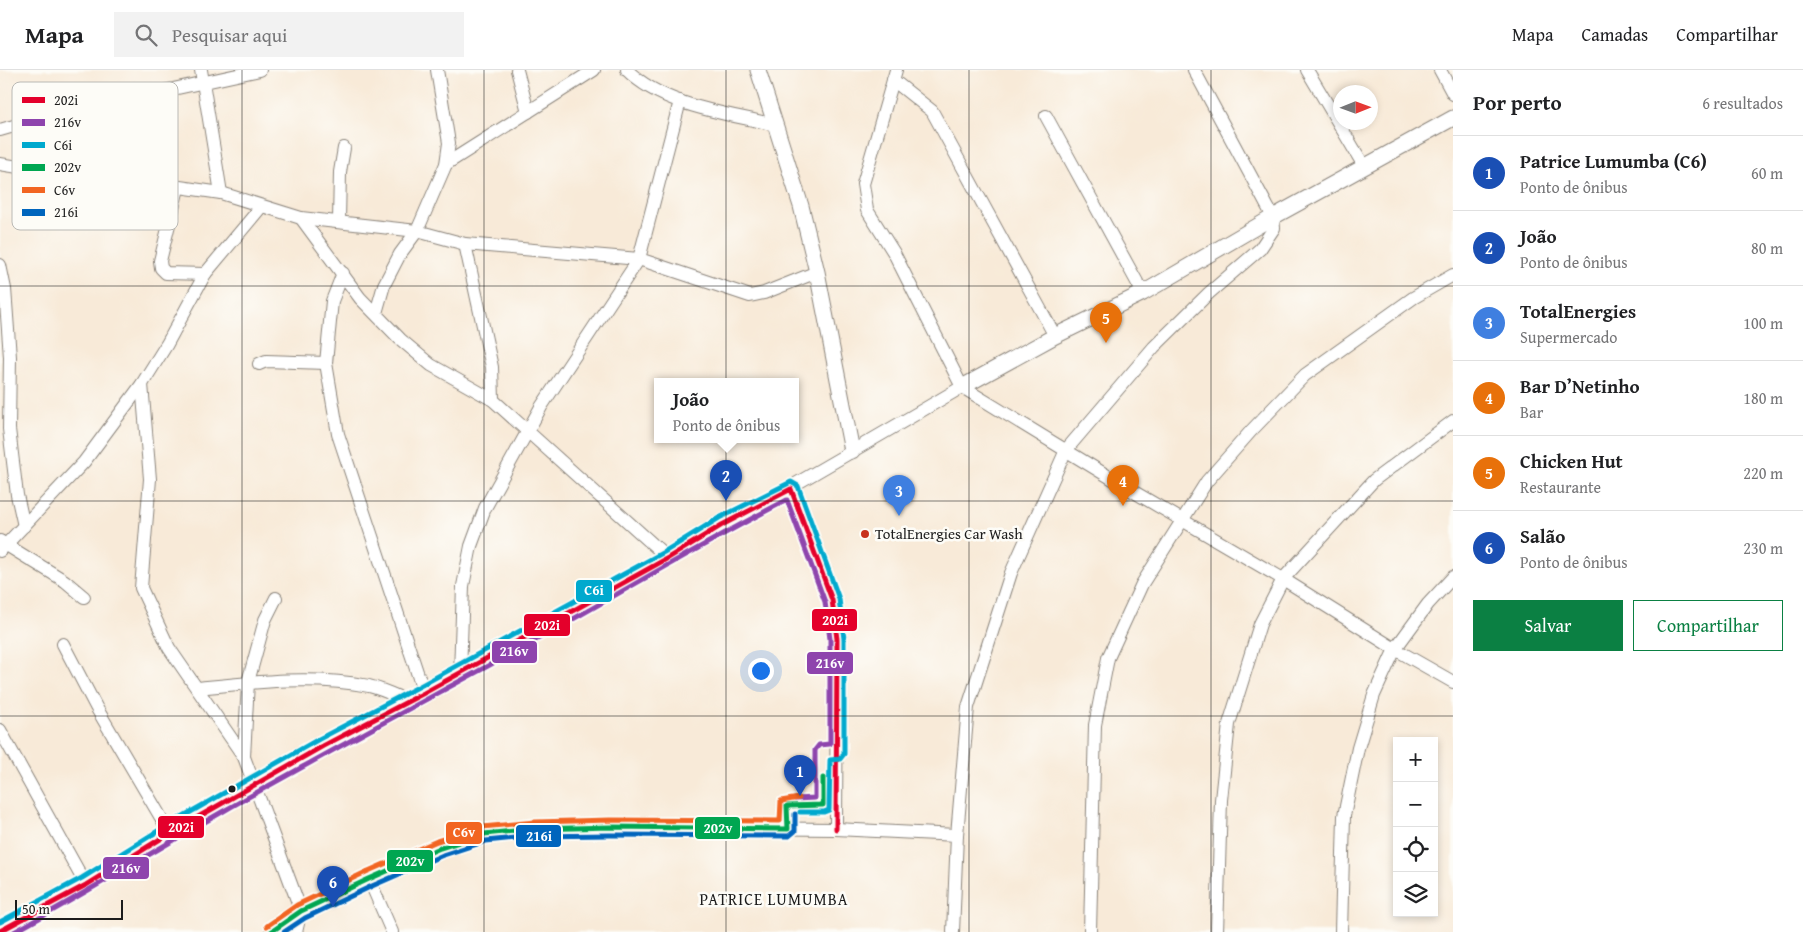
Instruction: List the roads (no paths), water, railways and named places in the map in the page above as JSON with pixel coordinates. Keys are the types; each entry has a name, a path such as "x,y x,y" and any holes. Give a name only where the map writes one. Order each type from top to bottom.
{"street":[{"path":"201,70 221,193"},
{"path":"178,89 260,70"},
{"path":"376,313 384,285 400,254 417,231 446,164 449,142 437,70"},
{"path":"517,70 528,112"},
{"path":"446,164 594,70"},
{"path":"627,70 653,89 680,101 776,125"},
{"path":"758,70 801,206 817,272 852,451"},
{"path":"953,932 957,835 968,707 1010,573 1066,450 1154,347 1210,293 1260,249 1274,228 1273,217 1194,70"},
{"path":"1307,70 1364,166"},
{"path":"1440,70 1453,94"},
{"path":"1054,336 932,111 895,75 863,184 863,198 867,210 894,253 962,387 1283,578 1395,649 1453,682"},
{"path":"460,674 463,586 471,546 485,508 526,431 639,259 680,101"},
{"path":"1046,116 1143,293"},
{"path":"0,931 86,885 170,833 323,746 460,674 668,558 722,525 791,489 962,387 1054,336 1143,293 1273,217 1453,118"},
{"path":"339,221 340,172 344,148"},
{"path":"178,188 221,193 301,218 417,231 465,244 639,259 750,296 764,293 817,272"},
{"path":"84,597 66,581 2,545 24,526 84,462 142,384 167,344 205,274 261,207"},
{"path":"301,218 360,298 400,339 431,365 493,400 668,558"},
{"path":"168,230 160,261 161,268 166,273 205,274"},
{"path":"465,244 492,368 493,400"},
{"path":"0,265 5,289 10,357 4,429 24,526"},
{"path":"343,273 332,301 326,363 338,434 424,693"},
{"path":"1090,932 1095,725 1108,658 1142,584 1207,481 1251,431 1305,375 1413,298 1453,275"},
{"path":"259,364 266,361 326,363"},
{"path":"142,384 150,479 141,588 169,648 244,757 301,911 296,932"},
{"path":"1217,932 1221,800 1229,724 1260,624 1283,578 1374,480 1453,421"},
{"path":"791,489 832,600 837,639 836,829"},
{"path":"1341,932 1344,816 1358,748 1374,695 1395,649 1428,604 1453,578"},
{"path":"244,757 248,682 265,620 276,598"},
{"path":"63,644 96,707 170,833"},
{"path":"198,688 248,682 324,680 371,687 408,701"},
{"path":"0,730 86,885"},
{"path":"271,932 301,911 369,879 440,848 484,834 535,828 610,827 836,829 957,835"},
{"path":"369,879 392,932"}],"place":[{"name":"Chicken Hut","path":"1106,343"},
{"name":"João","path":"726,501"},
{"name":"Bar D’Netinho","path":"1123,506"},
{"name":"TotalEnergies","path":"899,516"},
{"name":"TotalEnergies Car Wash","path":"865,534"},
{"name":"Patrice Lumumba (C6)","path":"800,796"},
{"name":"Salão","path":"333,907"}],"district":[{"name":"PATRICE LUMUMBA","path":"774,899"}]}
